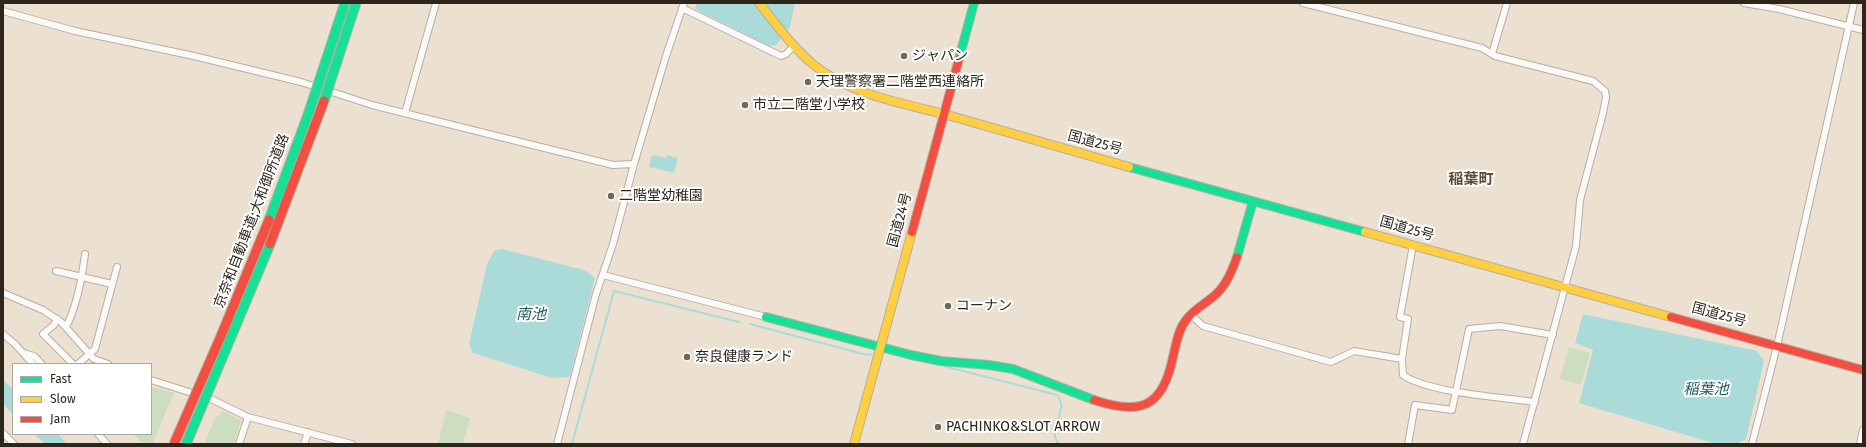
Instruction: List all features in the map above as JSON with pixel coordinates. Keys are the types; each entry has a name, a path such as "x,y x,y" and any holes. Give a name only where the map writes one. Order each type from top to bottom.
{"main road":[{"name":"京奈和自動車道;大和御所道路","path":"174,444 244,284 286,177 345,3"},
{"name":"京奈和自動車道;大和御所道路","path":"186,444 253,289 295,181 329,87 356,3"},
{"name":"国道25号","path":"759,3 791,42 814,65 837,81 869,92 1016,136 1863,370"},
{"name":"国道24号","path":"854,444 974,3"},
{"path":"766,317 933,359 1007,368 1031,375 1097,401 1122,407 1137,407 1150,402 1162,391 1168,376 1182,326 1191,315 1222,289 1231,275 1252,200"}],"street":[{"path":"405,113 436,3"},
{"path":"1303,3 1482,48 1492,54 1594,81 1605,91 1606,97 1603,113 1580,200 1576,246 1523,444"},
{"path":"1492,54 1507,3"},
{"path":"1744,3 1778,9 1863,30"},
{"path":"1752,444 1777,346 1854,3"},
{"path":"557,444 596,294 614,244 634,164 666,56 683,5 781,56 786,54 791,42"},
{"path":"3,11 75,31 194,56 301,82 372,105 613,165 634,164"},
{"path":"1413,245 1400,317 1408,319 1402,359 1403,375 1413,381 1455,391 1535,402"},
{"path":"66,327 70,319 81,277 85,254"},
{"path":"79,363 95,349 117,267"},
{"path":"56,271 112,284"},
{"path":"603,276 766,317"},
{"path":"3,293 44,310 66,327 94,359 105,363"},
{"path":"1191,315 1203,326 1331,362 1354,351 1402,359"},
{"path":"57,319 54,325 43,334 72,363"},
{"path":"1408,444 1415,406 1452,410 1469,329 1500,326 1553,335"},
{"path":"3,334 32,363"},
{"path":"23,353 34,356 41,363"},
{"path":"152,380 211,399 248,417 352,444"},
{"path":"239,444 248,417"},
{"path":"1860,444 1863,430"},
{"path":"304,444 308,432"},
{"path":"3,433 14,444"},
{"path":"99,435 107,444"}],"green space":[{"path":"1569,347 1590,353 1581,385 1560,379"},
{"path":"152,387 174,393 152,444 143,444 134,435 152,435"},
{"path":"446,410 470,418 463,444 438,444"},
{"path":"222,411 241,420 234,444 204,444 216,416 219,417"}],"water":[{"path":"697,3 795,3 790,27 776,45 769,46 695,9"},
{"path":"652,155 666,158 667,155 678,158 674,173 649,167"},
{"name":"南池","path":"502,249 584,270 595,278 570,377 552,378 473,353 469,344 487,264 494,251"},
{"name":"稲葉池","path":"1583,314 1757,351 1764,361 1746,439 1736,444 1716,444 1579,403 1593,350 1575,343"},
{"path":"3,380 12,388 12,414 3,404"},
{"path":"35,435 59,435 67,444 45,444"}],"waterway":[{"path":"572,444 614,291 739,322"},
{"path":"750,324 867,355 872,354"},
{"path":"932,363 1057,395 1061,406 1056,424 1055,436 1057,442 1060,444"}],"traffic: fast":[{"path":"269,220 308,115 345,3"},
{"path":"324,101 356,3"},
{"path":"959,59 974,3"},
{"path":"1129,167 1365,232"},
{"path":"1237,257 1253,201"},
{"path":"186,444 270,244"},
{"path":"766,317 911,355 941,361 989,365 1013,369 1094,400"}],"traffic: slow":[{"path":"759,3 799,51 814,65 828,75 843,83 876,96 944,114"},
{"path":"944,114 1129,167"},
{"path":"854,444 912,232"},
{"path":"1365,232 1671,317"}],"traffic: jam":[{"path":"912,232 959,59"},
{"path":"270,244 324,101"},
{"path":"174,444 269,220"},
{"path":"1094,400 1110,405 1137,407 1156,397 1169,374 1183,324 1192,313 1222,288 1231,273 1237,257"},
{"path":"1671,317 1863,370"}],"place":[{"name":"ジャパン","path":"904,56"},
{"name":"天理警察署二階堂西連絡所","path":"808,82"},
{"name":"市立二階堂小学校","path":"745,105"},
{"name":"二階堂幼稚園","path":"611,196"},
{"name":"コーナン","path":"948,306"},
{"name":"奈良健康ランド","path":"687,357"},
{"name":"PACHINKO&SLOT ARROW","path":"938,427"}],"district":[{"name":"稲葉町","path":"1471,180"}]}
